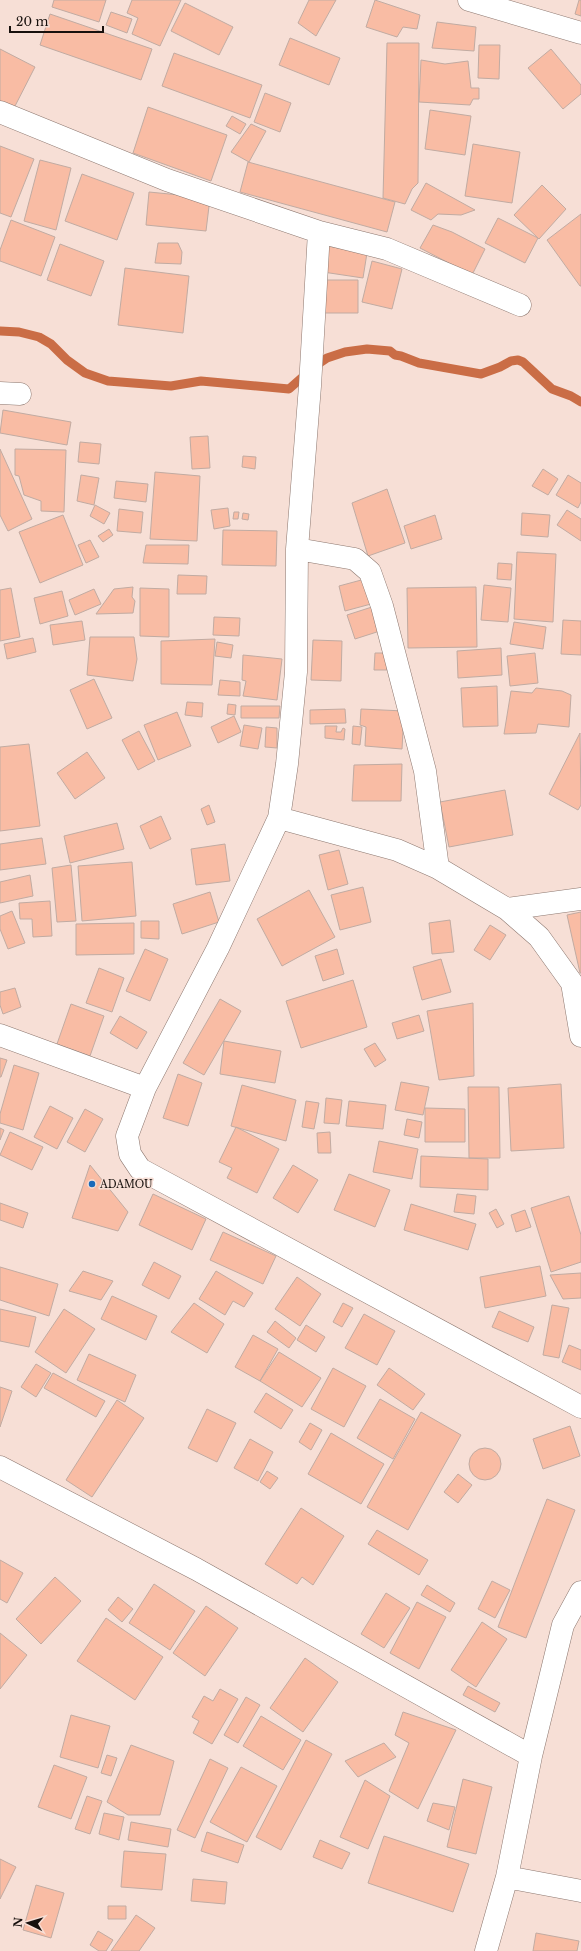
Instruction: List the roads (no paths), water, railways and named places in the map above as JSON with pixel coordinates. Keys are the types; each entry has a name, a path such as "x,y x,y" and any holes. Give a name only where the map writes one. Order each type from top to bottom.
{"street":[{"path":"469,0 581,33"},
{"path":"0,112 167,180 319,232 387,249 520,305"},
{"path":"319,232 310,386 297,549 296,672 279,818 218,948 145,1088 127,1136 130,1154 140,1169 581,1407"},
{"path":"297,549 355,559 370,572 382,606 425,771 438,868"},
{"path":"279,818 397,850 438,868 507,909 539,937 572,983 581,1036"},
{"path":"507,909 581,899"},
{"path":"0,1035 145,1088"},
{"path":"0,1468 196,1569 531,1756"},
{"path":"486,1951 507,1877 531,1756 563,1625 581,1592"},
{"path":"507,1877 581,1891"}],"waterway":[{"path":"0,331 19,332 39,337 51,344 67,360 85,373 108,381 171,386 201,381 289,389 315,366 327,358 345,352 367,349 390,351 395,355 419,363 481,374 511,361 518,360 523,362 552,389 571,396 581,402"}],"place":[{"name":"ADAMOU","path":"92,1184"}]}
